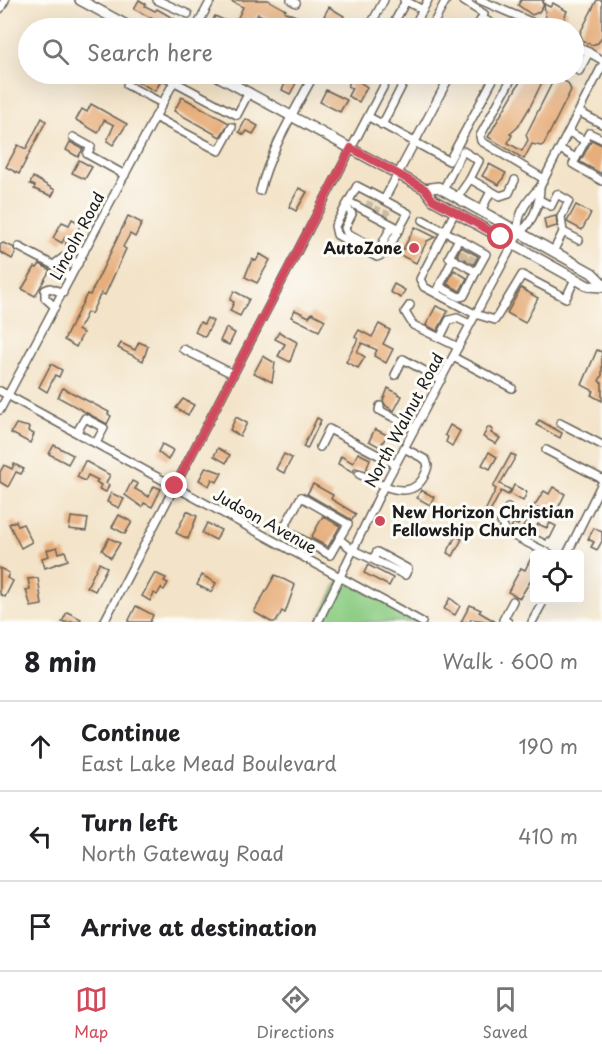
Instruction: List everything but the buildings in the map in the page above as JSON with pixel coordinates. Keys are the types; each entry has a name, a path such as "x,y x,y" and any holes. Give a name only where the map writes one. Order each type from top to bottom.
{"main road":[{"path":"80,0 113,18"},
{"path":"235,85 425,189 433,200 575,279 588,286 602,285"},
{"path":"425,189 438,187 592,273 602,285"}],"street":[{"path":"0,9 5,0"},
{"path":"157,0 188,14"},
{"path":"201,18 211,0"},
{"path":"374,18 384,0"},
{"path":"396,18 405,0 423,10"},
{"path":"419,18 428,0"},
{"path":"436,18 446,0"},
{"path":"462,0 480,9 484,14 482,18"},
{"path":"480,0 520,18"},
{"path":"584,50 602,60"},
{"path":"584,64 589,52"},
{"name":"North Walnut Road","path":"519,233 518,220 531,196 540,187 579,112 598,82 602,66"},
{"name":"Lincoln Road","path":"0,410 172,84"},
{"path":"180,84 237,115 249,92"},
{"path":"260,191 265,172 309,84"},
{"path":"104,622 385,84"},
{"path":"382,125 403,84"},
{"path":"385,202 446,84"},
{"path":"369,117 449,161 491,84"},
{"path":"509,84 480,136 482,141 544,179"},
{"path":"127,85 162,103"},
{"path":"579,112 602,124"},
{"path":"155,117 219,151 232,127"},
{"path":"568,132 585,141"},
{"path":"602,139 589,133 573,164 602,181"},
{"path":"73,137 91,147 87,154 125,175"},
{"path":"560,149 576,158"},
{"path":"443,190 463,152 479,161 457,198"},
{"path":"470,179 500,196 509,193 515,180"},
{"path":"357,186 385,202 408,213 386,253 377,257 337,235 335,226 357,186"},
{"name":"North Walnut Road","path":"318,622 414,428 519,233 526,228 540,200 540,187"},
{"path":"481,211 491,191"},
{"path":"540,200 551,206 557,194 569,201 561,217 563,232 553,252"},
{"path":"347,204 368,210 400,229"},
{"path":"423,220 445,231 459,239 476,251 486,254 464,296 459,297 424,287 420,279 445,231 455,212"},
{"path":"563,232 579,240"},
{"path":"459,239 449,257 468,265 476,272"},
{"path":"70,244 84,252"},
{"path":"19,247 57,267 70,278"},
{"path":"57,267 56,263 64,257 78,264"},
{"path":"438,290 458,260"},
{"path":"438,290 475,315 495,320 522,275 566,298 575,279"},
{"path":"55,308 45,298 45,290 50,288 63,293"},
{"path":"410,304 405,312 408,320 458,347"},
{"path":"440,338 449,320 457,318 470,324"},
{"path":"183,349 233,374"},
{"path":"453,357 512,388"},
{"path":"395,375 403,359 441,380"},
{"name":"Judson Avenue","path":"0,391 422,622"},
{"path":"380,406 379,410 414,428"},
{"path":"77,432 85,418 104,428 96,443"},
{"path":"560,423 602,445"},
{"path":"320,447 329,429 395,464"},
{"path":"359,474 384,486 412,490 419,486 426,474 428,466 426,460 404,448"},
{"path":"546,450 602,481 569,550"},
{"path":"301,497 348,524 339,539 330,555 283,529 301,497"},
{"path":"508,508 501,522 506,532 540,550"},
{"path":"339,539 353,550 373,560 405,575 408,569 377,552 373,560"},
{"path":"508,622 503,620 513,601"},
{"path":"532,622 541,604"}],"green space":[{"path":"340,578 422,622 318,622"}],"tunnel":[{"path":"368,208 372,198"},
{"path":"376,213 380,202"},
{"path":"385,217 389,207"},
{"path":"461,258 467,248"},
{"path":"470,262 475,252"}],"place":[{"name":"AutoZone","path":"414,248"},
{"name":"New Horizon Christian Fellowship Church","path":"380,521"}],"route":[{"path":"175,486 351,148 425,189 433,200 501,237"}]}
